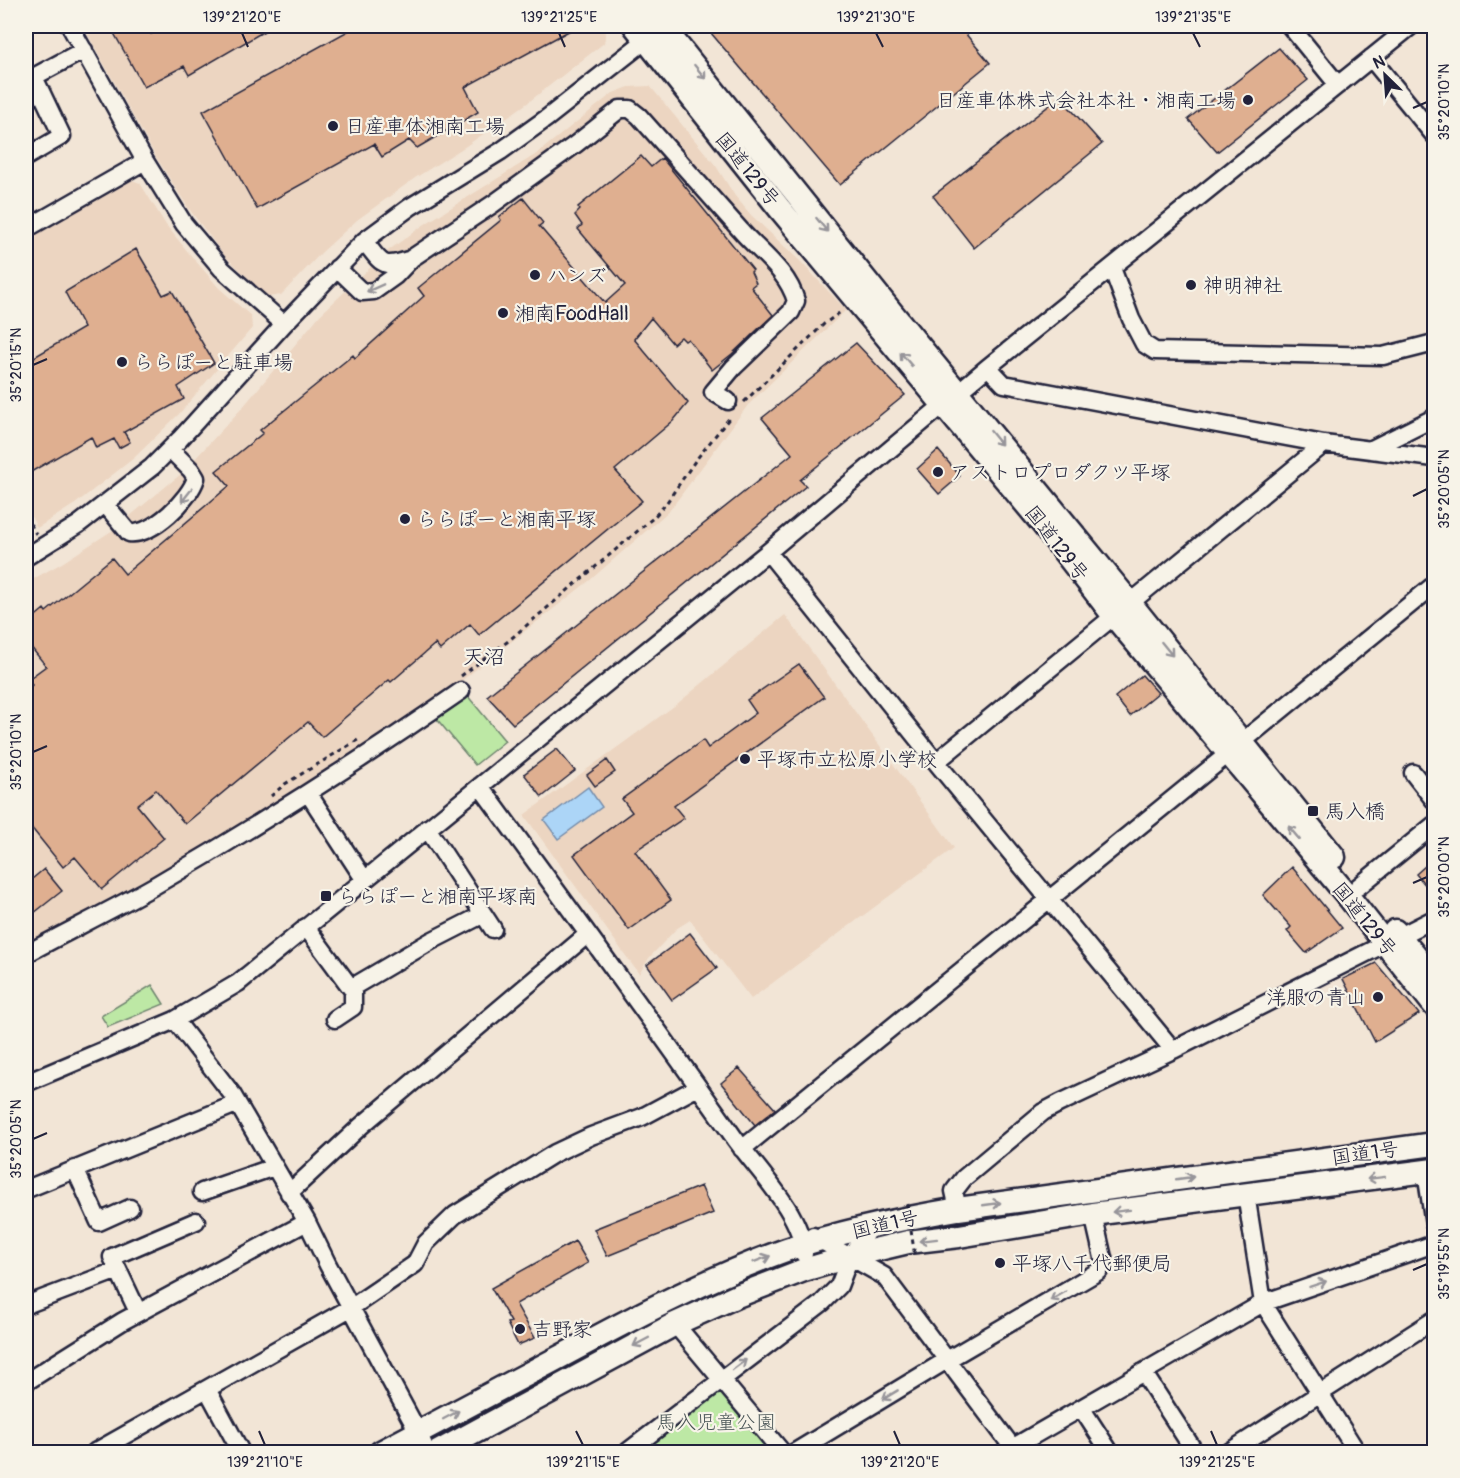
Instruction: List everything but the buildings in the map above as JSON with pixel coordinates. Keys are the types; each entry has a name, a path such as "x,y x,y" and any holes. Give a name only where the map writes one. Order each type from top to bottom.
{"highway":[{"name":"国道129号","path":"651,30 780,209 951,398 1391,939 1434,979"},
{"name":"国道129号","path":"1235,748 1358,887 1434,1005"},
{"name":"国道1号","path":"438,1452 675,1324 737,1296 864,1248 958,1209 1434,1144"},
{"name":"国道1号","path":"381,1452 423,1442 659,1304 806,1236 864,1248 958,1236 1093,1214 1430,1171"}],"street":[{"path":"70,26 145,161 184,224 222,269 284,324"},
{"path":"1290,26 1338,85"},
{"path":"26,1083 176,1020 238,983 768,552 988,367 1411,26"},
{"path":"26,556 79,524 152,467 364,241 410,207 510,144 651,30"},
{"path":"26,157 62,136 30,79 84,50"},
{"path":"1371,57 1434,135"},
{"path":"337,268 362,292 369,293 395,276 412,258 493,204 620,109 630,109 639,116 754,245 778,267 794,293 796,301 791,312 733,368 713,392 732,408"},
{"path":"26,229 145,161"},
{"path":"364,241 381,263 389,265 412,258"},
{"path":"1112,268 1131,319 1144,344 1155,351 1383,356 1434,343"},
{"path":"988,367 1004,384 1324,444 1434,458"},
{"path":"1370,450 1434,418"},
{"path":"936,762 1324,444"},
{"path":"105,504 129,533 137,534 152,528 184,500 194,486 196,478 170,449"},
{"path":"768,552 936,762 1173,1050"},
{"path":"742,1149 1434,585"},
{"path":"26,954 153,886 308,792 392,739 457,686"},
{"path":"1413,773 1434,800"},
{"path":"480,786 806,1236 804,1270"},
{"path":"308,792 364,879"},
{"path":"1358,887 1434,825"},
{"path":"427,828 493,929"},
{"path":"306,927 351,988 431,941 482,915"},
{"path":"958,1209 954,1191 964,1178 1043,1112 1173,1050 1434,919"},
{"path":"289,1193 361,1126 588,934"},
{"path":"335,1019 353,1007 353,986"},
{"path":"176,1020 232,1094 307,1222 423,1442"},
{"path":"95,1452 352,1307 415,1264 426,1243 455,1215 555,1153 591,1136 642,1117 698,1087"},
{"path":"26,1185 27,1189 236,1104"},
{"path":"202,1192 274,1167"},
{"path":"75,1169 99,1222 130,1208"},
{"path":"1430,1171 1434,1224"},
{"path":"1246,1194 1263,1303 1357,1452"},
{"path":"795,1452 1099,1272 1104,1262 1093,1214"},
{"path":"138,1312 112,1257 196,1221"},
{"path":"26,1382 138,1312 307,1222"},
{"path":"806,1236 864,1248 1012,1451 1263,1303 1434,1244"},
{"path":"627,1452 822,1304 839,1286 864,1248"},
{"path":"26,1305 118,1270"},
{"path":"1229,1452 1434,1320"},
{"path":"675,1324 782,1452"},
{"path":"1143,1372 1195,1452"},
{"path":"207,1389 241,1452"},
{"path":"1082,1409 1110,1452"}],"path":[{"path":"457,686 653,518 665,505 732,408 824,324 845,308"},
{"path":"26,516 37,536"},
{"path":"268,798 285,784 364,736"},
{"path":"907,1204 915,1257"}],"shaded area":[{"path":"83,26 607,26 604,43 526,104 415,178 357,220 322,252 281,295 268,297 224,255 189,209 156,157"},
{"path":"650,86 716,166 735,196 751,215 801,262 846,310 748,405 670,510 589,581 419,714 217,838 26,948 26,583 113,530 181,474 242,408 320,315 389,250 425,224 535,155 613,93 629,87"},
{"path":"129,179 140,183 166,225 188,252 219,288 251,316 252,328 179,414 134,458 75,504 37,528 26,507 26,239"},
{"name":"平塚市立松原小学校","path":"785,615 954,848 751,999 690,920 676,929 649,958 639,974 524,815 677,704"}],"green space":[{"path":"466,694 505,741 475,765 436,718"},
{"path":"152,985 164,1004 108,1027 101,1016"},
{"name":"馬入児童公園","path":"720,1380 782,1452 627,1452"}],"water":[{"path":"588,787 602,807 558,839 544,820"}],"place":[{"name":"日産車体株式会社本社・湘南工場","path":"1248,100"},
{"name":"日産車体湘南工場","path":"333,126"},
{"name":"ハンズ","path":"535,275"},
{"name":"神明神社","path":"1191,285"},
{"name":"湘南FoodHall","path":"503,313"},
{"name":"ららぽーと駐車場","path":"122,362"},
{"name":"アストロプロダクツ平塚","path":"938,472"},
{"name":"ららぽーと湘南平塚","path":"405,519"},
{"name":"平塚市立松原小学校","path":"745,759"},
{"name":"馬入橋","path":"1313,811"},
{"name":"ららぽーと湘南平塚南","path":"326,896"},
{"name":"洋服の青山","path":"1378,997"},
{"name":"平塚八千代郵便局","path":"1000,1263"},
{"name":"吉野家","path":"520,1329"}],"district":[{"name":"天沼","path":"484,657"}]}
